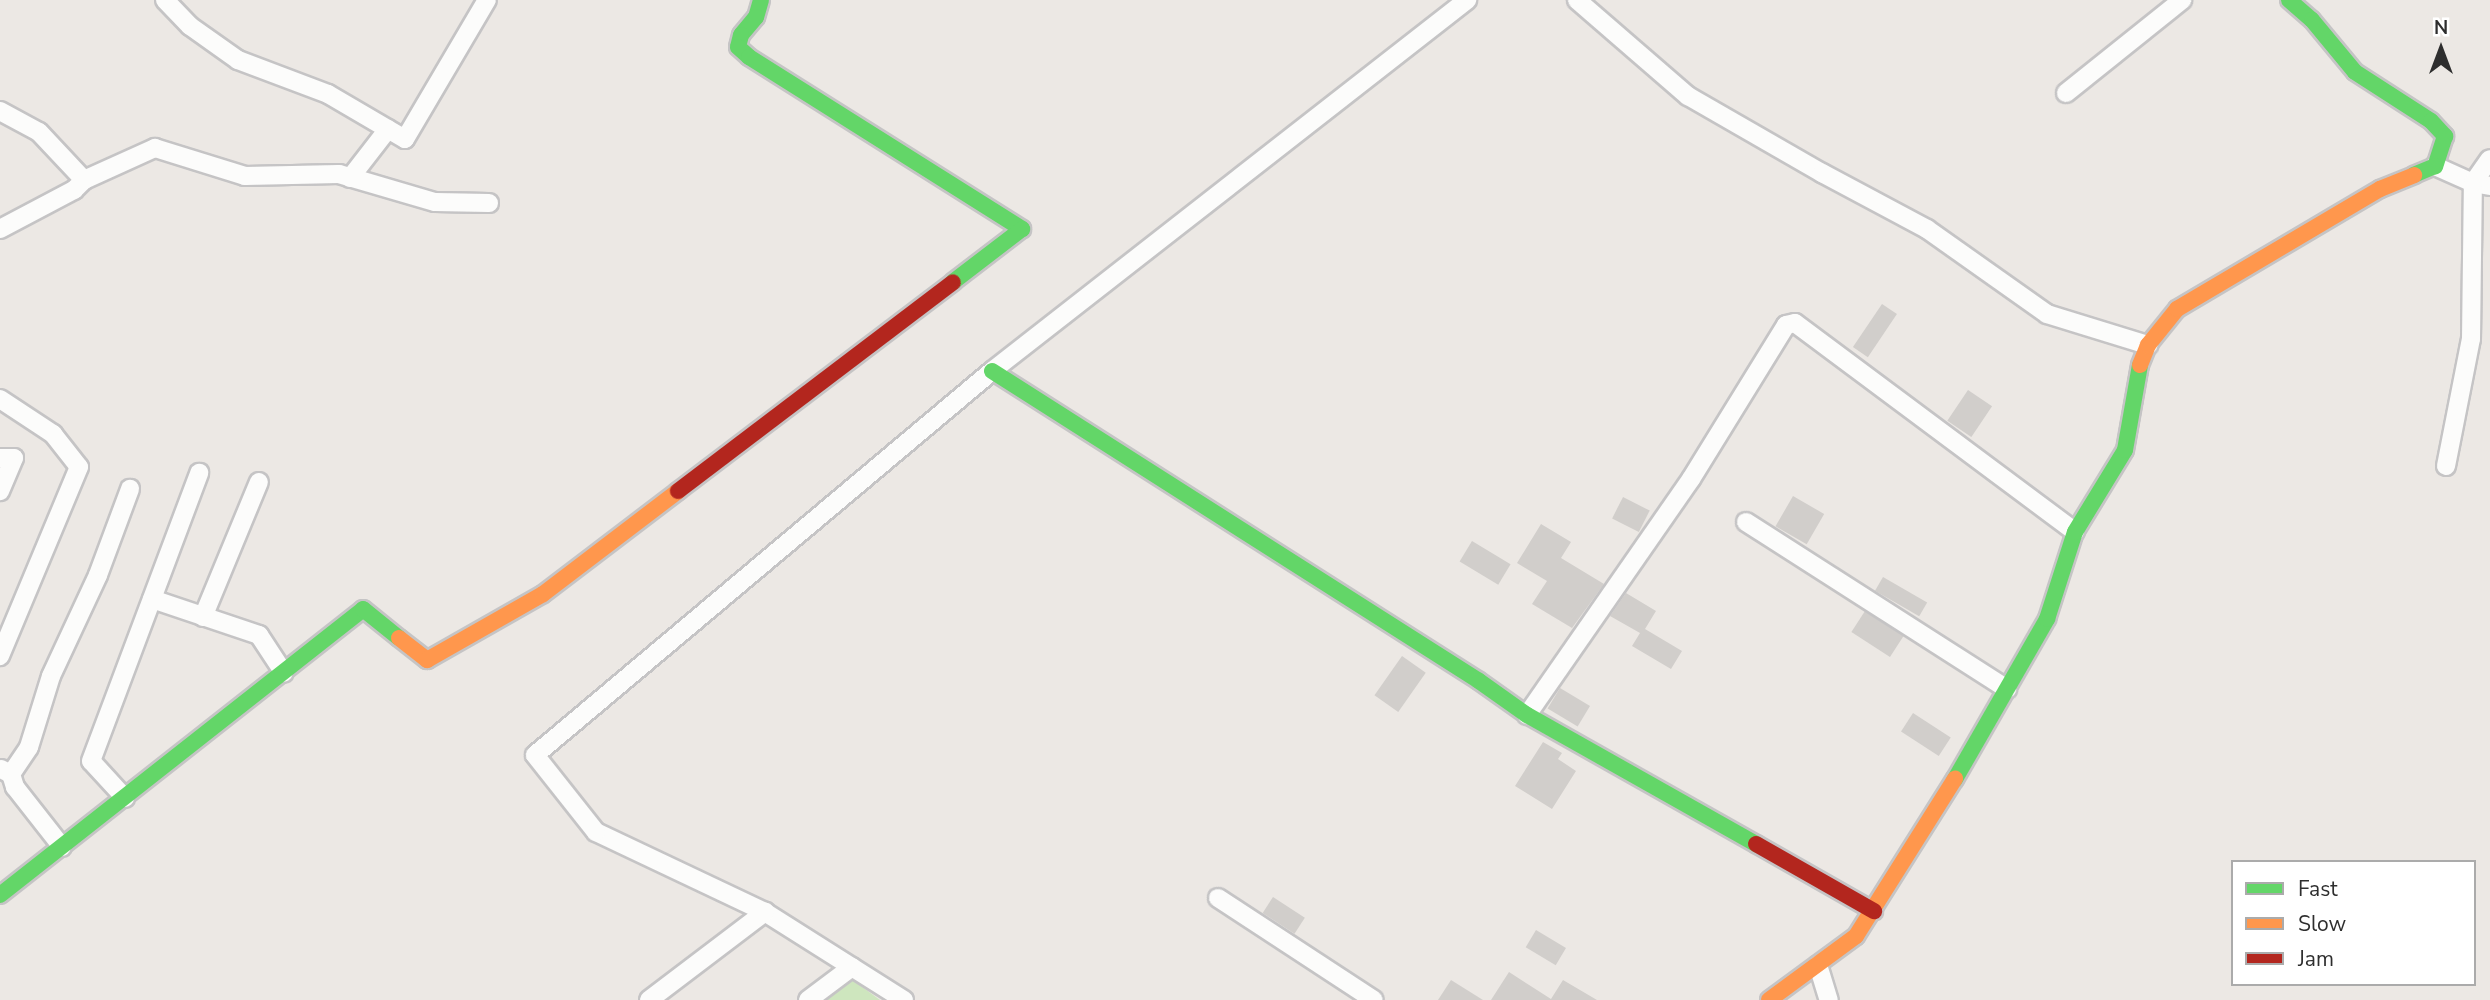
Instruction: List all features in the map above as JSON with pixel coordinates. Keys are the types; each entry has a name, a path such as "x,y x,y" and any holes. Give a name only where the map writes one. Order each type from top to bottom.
{"street":[{"path":"165,0 190,26 238,60 328,94 405,139 487,0"},
{"path":"0,895 363,609 427,660 543,594 1022,229 749,57 738,47 741,35 756,17 761,0"},
{"path":"904,1000 765,912 596,832 535,755 992,372 1467,0"},
{"path":"1577,0 1688,96 1822,173 1927,229 2047,314 2148,345"},
{"path":"2066,93 2182,0"},
{"path":"2289,0 2312,20 2356,72 2431,121 2445,136 2435,166"},
{"path":"0,111 39,132 84,180"},
{"path":"350,178 387,129"},
{"path":"0,229 74,190 84,180 155,148 245,176 338,174 435,202 489,203"},
{"path":"2446,466 2471,339 2481,184 2490,159"},
{"path":"1769,1000 1856,936 1979,742 2047,619 2075,532 2125,450 2139,368 2148,345 2177,309 2379,188 2435,166 2481,184"},
{"path":"1527,715 1691,479 1786,325 1795,323 2075,532"},
{"path":"992,372 1479,681 1527,715 1874,911"},
{"path":"0,399 53,434 79,467 0,656"},
{"path":"0,458 14,458 0,491"},
{"path":"125,797 90,761 199,473"},
{"path":"203,617 259,482"},
{"path":"62,847 5,771 29,747 51,676 98,575 130,489"},
{"path":"1746,522 2007,689"},
{"path":"152,599 259,635 284,673"},
{"path":"1218,898 1374,1000"},
{"path":"649,1000 765,912"},
{"path":"1818,965 1829,1000"},
{"path":"808,1000 852,967"}],"green space":[{"path":"850,978 880,1000 818,1000"}],"building":[{"path":"1882,304 1897,314 1868,357 1853,347"},
{"path":"1968,390 1992,406 1971,437 1947,421"},
{"path":"1793,496 1824,514 1807,544 1776,526"},
{"path":"1623,497 1650,511 1639,532 1612,518"},
{"path":"1541,524 1571,542 1561,558 1604,584 1572,628 1532,604 1547,581 1517,563"},
{"path":"1472,541 1511,564 1498,585 1460,562"},
{"path":"1883,577 1927,602 1919,616 1875,591"},
{"path":"1626,593 1656,611 1645,629 1682,651 1671,669 1632,646 1640,633 1610,616"},
{"path":"1865,611 1904,636 1890,657 1851,632"},
{"path":"1402,656 1426,673 1398,712 1374,695"},
{"path":"1560,688 1590,706 1578,727 1548,709"},
{"path":"1913,713 1951,738 1939,756 1901,731"},
{"path":"1543,742 1562,753 1558,759 1576,771 1552,809 1515,786"},
{"path":"1273,897 1305,918 1295,934 1263,913"},
{"path":"1536,930 1566,948 1556,965 1526,947"},
{"path":"1509,972 1551,999 1563,980 1597,1000 1491,1000"},
{"path":"1451,980 1483,1000 1438,1000"}],"traffic: fast":[{"path":"761,0 756,17 741,35 738,47 749,57 1022,229 953,282"},
{"path":"2289,0 2312,20 2355,72 2431,121 2445,136 2435,166 2414,175"},
{"path":"1955,779 2047,619 2075,532 2125,450 2140,365"},
{"path":"992,371 1479,681 1527,715 1756,844"},
{"path":"0,895 363,609 399,638"}],"traffic: slow":[{"path":"2140,365 2148,345 2177,309 2380,189 2414,175"},
{"path":"399,638 427,660 543,594 678,491"},
{"path":"1769,1000 1856,936 1955,779"}],"traffic: jam":[{"path":"678,491 953,282"},
{"path":"1756,844 1874,911"}]}
